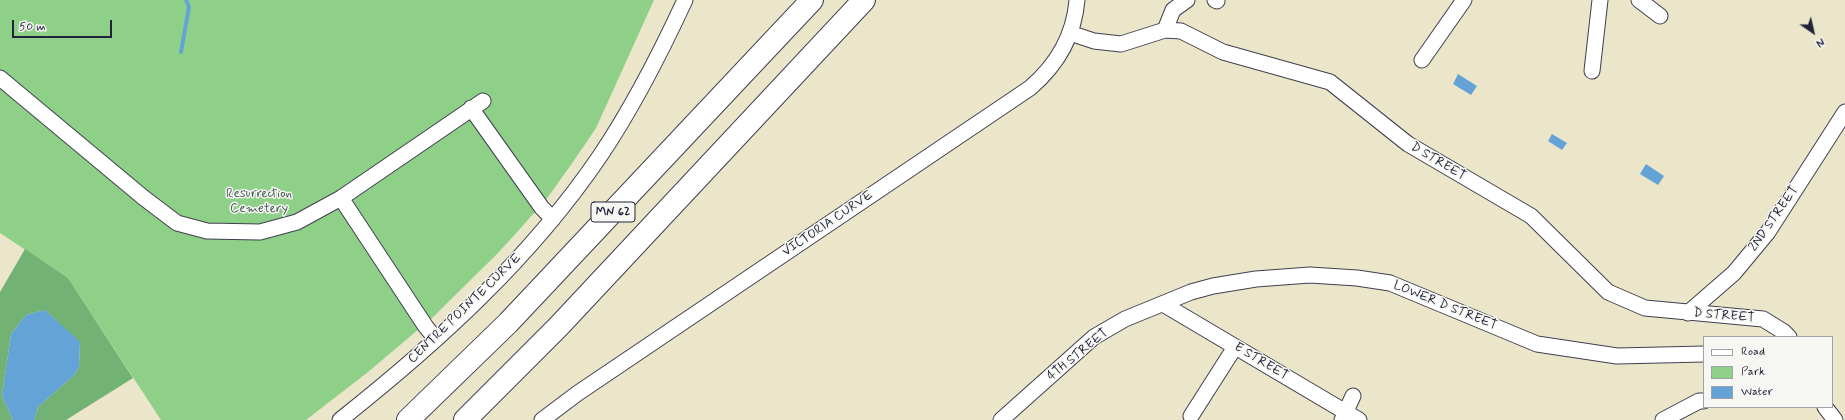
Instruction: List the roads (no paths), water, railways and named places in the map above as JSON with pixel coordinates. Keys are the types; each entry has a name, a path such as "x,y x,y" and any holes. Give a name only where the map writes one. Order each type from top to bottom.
{"highway":[{"name":"MN 62","path":"408,420 513,318 812,0"},
{"name":"MN 62","path":"465,420 553,332 864,0"}],"street":[{"name":"CENTRE POINTE CURVE","path":"340,420 436,339 493,285 553,219 596,161 630,108 655,62 685,0"},
{"name":"VICTORIA CURVE","path":"542,420 578,393 1030,88 1055,63 1070,33 1076,12 1077,0"},
{"path":"1165,30 1173,10 1187,0"},
{"path":"1422,60 1464,0"},
{"path":"1592,71 1600,0"},
{"path":"1638,0 1660,16"},
{"name":"D STREET","path":"1070,33 1094,41 1121,44 1165,30 1181,31 1223,52 1330,82 1408,144 1531,216 1608,292 1645,308 1763,319 1788,336"},
{"path":"0,78 144,198 178,223 207,231 260,232 297,222 341,198 477,105 542,208 553,219"},
{"name":"2ND STREET","path":"1688,312 1734,273 1768,232 1845,112"},
{"path":"341,198 426,327 436,339"},
{"name":"LOWER D STREET","path":"1163,304 1213,286 1256,279 1310,275 1357,278 1390,283 1537,344 1617,356 1703,354"},
{"name":"E STREET","path":"1163,304 1236,347 1344,416 1359,420"},
{"name":"4TH STREET","path":"1001,420 1094,337 1125,319 1163,304"},
{"path":"1191,416 1236,347"},
{"path":"1344,416 1353,396"},
{"path":"1663,420 1699,401 1703,401"},
{"path":"1826,408 1835,420"}],"water":[{"path":"1458,74 1477,86 1471,95 1453,84"},
{"path":"1552,134 1567,143 1562,150 1548,141"},
{"path":"1646,164 1664,176 1658,185 1640,174"},
{"path":"45,310 80,342 79,367 74,375 38,407 34,420 13,420 2,396 11,334 26,315"}],"waterway":[{"path":"181,52 189,7 186,0"}],"park label":[{"name":"Resurrection Cemetery","path":"259,202"}]}
